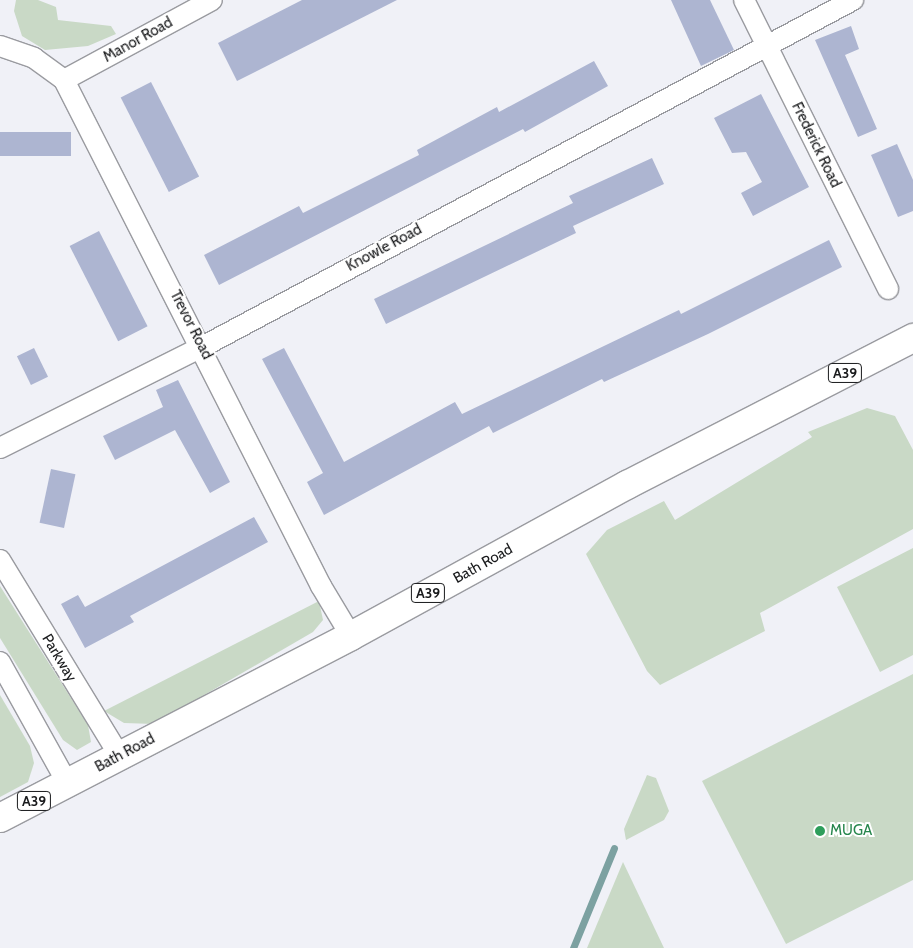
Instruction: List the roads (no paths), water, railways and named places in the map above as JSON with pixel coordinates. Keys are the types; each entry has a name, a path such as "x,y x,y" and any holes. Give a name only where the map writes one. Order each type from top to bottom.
{"main road":[{"name":"Bath Road","path":"0,818 351,636 627,485 913,338"}],"street":[{"name":"Manor Road","path":"64,80 212,0"},
{"name":"Frederick Road","path":"744,0 888,289"},
{"name":"Knowle Road","path":"0,448 202,347 853,0"},
{"name":"Trevor Road","path":"0,46 34,58 64,80 202,347 321,586 351,636"},
{"name":"Parkway","path":"0,560 119,755"},
{"path":"0,662 68,784"}],"waterway":[{"path":"573,948 614,848"}],"place":[{"name":"MUGA","path":"820,831"}]}
